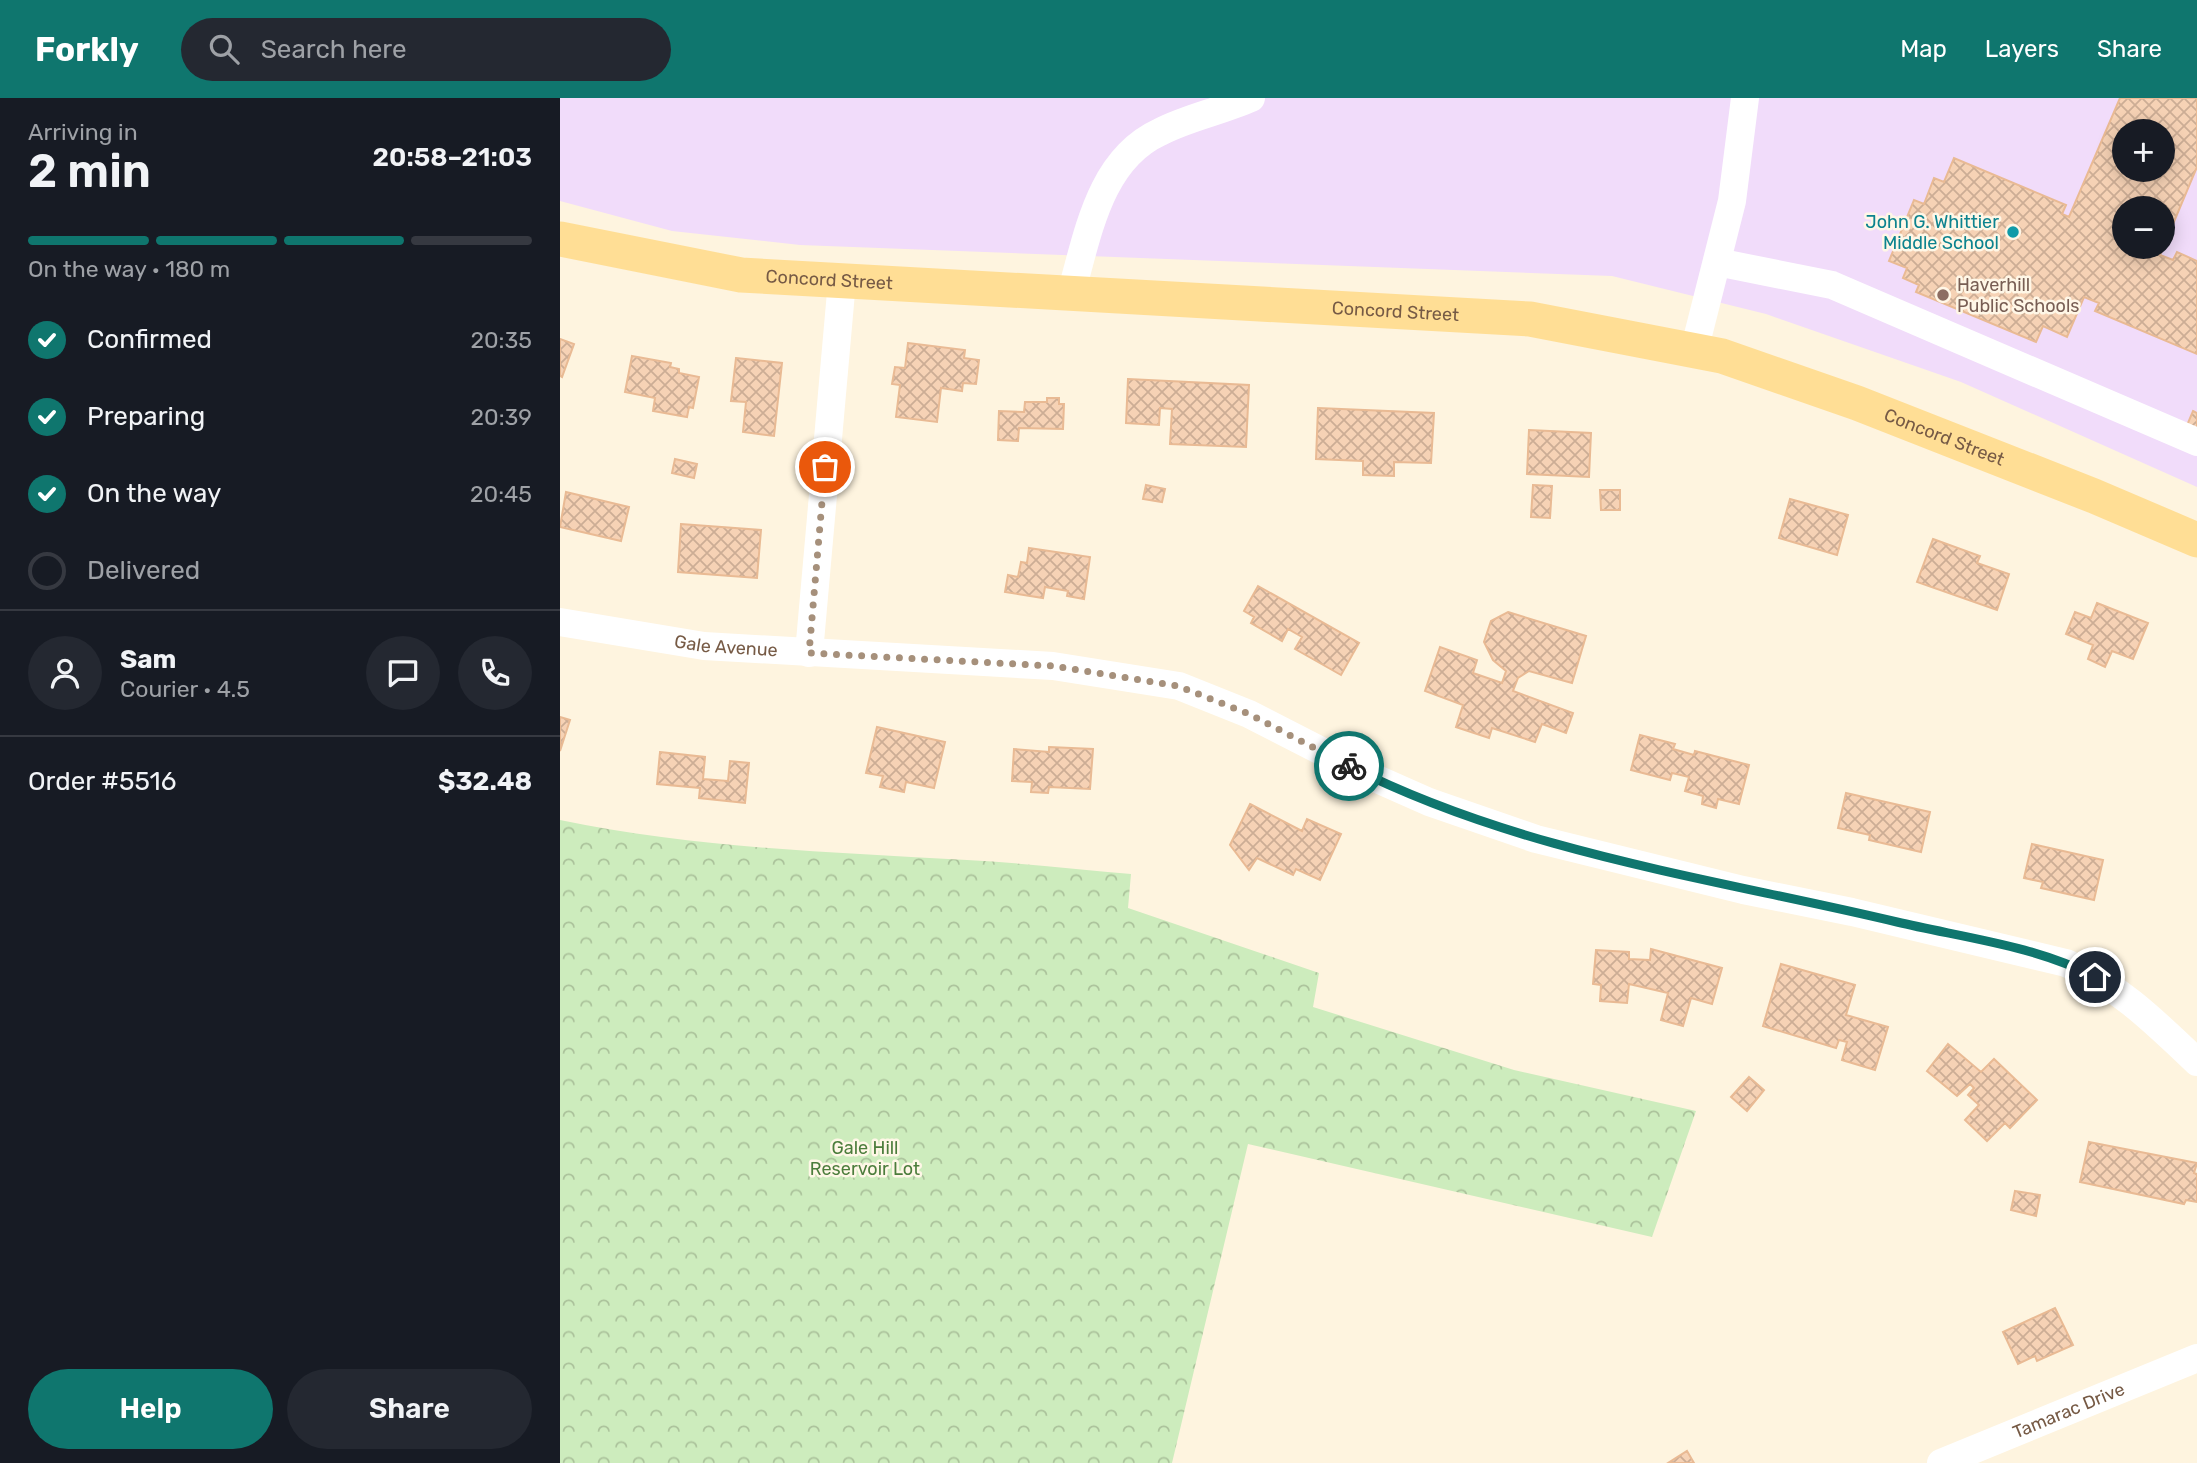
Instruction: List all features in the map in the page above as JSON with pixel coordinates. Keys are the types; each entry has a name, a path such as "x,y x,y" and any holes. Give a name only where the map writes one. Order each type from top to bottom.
{"main road":[{"name":"Concord Street","path":"560,239 741,275 1531,319 1722,356 1857,403 2197,540"}],"street":[{"path":"1071,293 1099,196 1128,155 1156,133 1199,114 1251,98"},
{"path":"1694,351 1732,201 1745,98"},
{"path":"1717,262 1832,285 2197,442"},
{"path":"809,653 842,281"},
{"name":"Gale Avenue","path":"560,622 704,646 1054,666 1178,686 1249,714 1417,797 1536,839 1703,881 1852,912 2066,963 2095,977 2127,1000 2197,1062"},
{"name":"Tamarac Drive","path":"1941,1463 2197,1358"}],"shaded area":[{"name":"Haverhill Public Schools","path":"560,98 2197,98 2197,487 1961,382 1766,314 1612,276 800,245 672,231 560,201"}],"green space":[{"name":"Gale Hill Reservoir Lot","path":"560,820 712,843 1131,874 1128,908 1319,973 1313,1007 1514,1070 1696,1111 1652,1237 1248,1144 1172,1463 560,1463"}],"building":[{"name":"John G. Whittier Middle School","path":"2120,98 2197,98 2197,167 2175,219 2175,196 2112,196 2112,259 2173,260 2177,252 2197,261 2197,354 2095,311 2099,303 2084,297 2067,337 2043,326 2036,342 1916,292 1919,285 1903,278 1907,268 1889,261 1914,200 1924,204 1934,178 1944,182 1954,158 2066,205 2062,214 2069,217"},
{"path":"560,339 574,344 562,377 560,376"},
{"path":"908,343 965,350 964,358 979,360 976,384 963,383 962,391 941,388 937,422 896,417 900,385 892,384 895,367 905,368"},
{"path":"632,356 671,363 670,367 679,369 679,373 699,377 693,408 689,407 687,417 653,411 655,398 625,392"},
{"path":"736,358 782,363 774,436 743,432 746,402 731,401"},
{"path":"1128,379 1249,385 1246,447 1170,444 1172,409 1160,408 1159,425 1126,423"},
{"path":"1047,398 1059,398 1059,404 1064,404 1063,429 1019,428 1018,441 998,440 999,411 1024,412 1025,402 1047,402"},
{"path":"1318,408 1434,413 1431,463 1394,462 1394,476 1363,475 1363,461 1316,459"},
{"path":"2193,411 2197,413 2197,435 2185,430"},
{"path":"1529,430 1591,433 1589,477 1527,474"},
{"path":"675,459 697,464 694,478 672,473"},
{"path":"1146,485 1165,489 1162,502 1143,499"},
{"path":"1533,485 1552,486 1550,518 1531,517"},
{"path":"1600,490 1620,490 1620,510 1601,510"},
{"path":"566,492 629,507 621,541 560,527"},
{"path":"1790,499 1848,515 1837,555 1779,538"},
{"path":"681,524 761,530 757,578 678,572"},
{"path":"1933,539 1980,556 1977,563 2009,574 1997,610 1917,582"},
{"path":"1029,548 1090,557 1084,599 1067,596 1068,591 1045,587 1043,598 1005,592 1008,575 1018,577 1021,562 1027,563"},
{"path":"1258,586 1359,643 1341,675 1295,649 1302,637 1288,629 1282,641 1251,623 1254,617 1244,611"},
{"path":"2097,603 2148,623 2133,659 2112,651 2105,667 2088,659 2093,645 2066,634 2075,612 2091,618"},
{"path":"1508,612 1586,636 1572,683 1529,671 1518,678 1513,691 1573,713 1566,733 1542,724 1535,742 1492,728 1489,738 1456,727 1463,705 1425,691 1440,647 1477,660 1473,673 1502,683 1506,671 1493,660 1484,642 1491,621"},
{"path":"560,717 570,720 560,751"},
{"path":"877,727 945,742 934,788 906,782 904,792 880,787 883,776 866,773"},
{"path":"1640,735 1675,744 1673,749 1694,755 1695,751 1749,765 1739,804 1718,799 1716,808 1702,804 1703,796 1685,791 1689,777 1672,773 1670,780 1631,770"},
{"path":"1049,747 1093,749 1090,789 1049,787 1048,793 1031,792 1032,782 1012,781 1014,749 1049,752"},
{"path":"660,752 705,757 703,779 728,781 730,761 749,763 745,803 699,798 700,788 657,784"},
{"path":"1846,793 1930,812 1921,852 1869,840 1870,835 1838,828"},
{"path":"1250,804 1302,831 1307,819 1341,834 1320,880 1296,869 1293,875 1257,858 1249,870 1230,845"},
{"path":"2032,844 2103,860 2094,900 2041,888 2043,882 2024,878"},
{"path":"1651,949 1722,968 1712,1004 1691,998 1683,1026 1661,1020 1668,993 1629,984 1627,1003 1600,1001 1601,985 1593,984 1596,950 1629,952 1629,959 1650,960"},
{"path":"1781,964 1855,985 1846,1015 1888,1027 1875,1070 1842,1060 1847,1042 1839,1040 1836,1048 1763,1026"},
{"path":"1948,1044 1981,1072 1994,1059 2037,1100 2010,1128 2005,1123 1987,1141 1965,1120 1979,1105 1968,1095 1974,1088 1970,1084 1957,1096 1927,1071"},
{"path":"1749,1077 1764,1090 1747,1111 1731,1097"},
{"path":"2089,1142 2197,1163 2194,1173 2197,1174 2197,1202 2186,1200 2184,1204 2080,1182"},
{"path":"2015,1191 2040,1195 2036,1216 2011,1210"},
{"path":"2055,1308 2073,1345 2037,1361 2035,1356 2018,1364 2003,1332"},
{"path":"1687,1451 1694,1463 1668,1463"}],"way so far":[{"path":"825,467 809,653 1054,666 1178,686 1207,695 1249,714 1349,766"}],"place":[{"name":"John G. Whittier Middle School","path":"2013,232"},
{"name":"Haverhill Public Schools","path":"1943,295"}],"route":[{"path":"1349,766 1429,802 1536,839 1743,890 2047,957 2095,977"}]}
